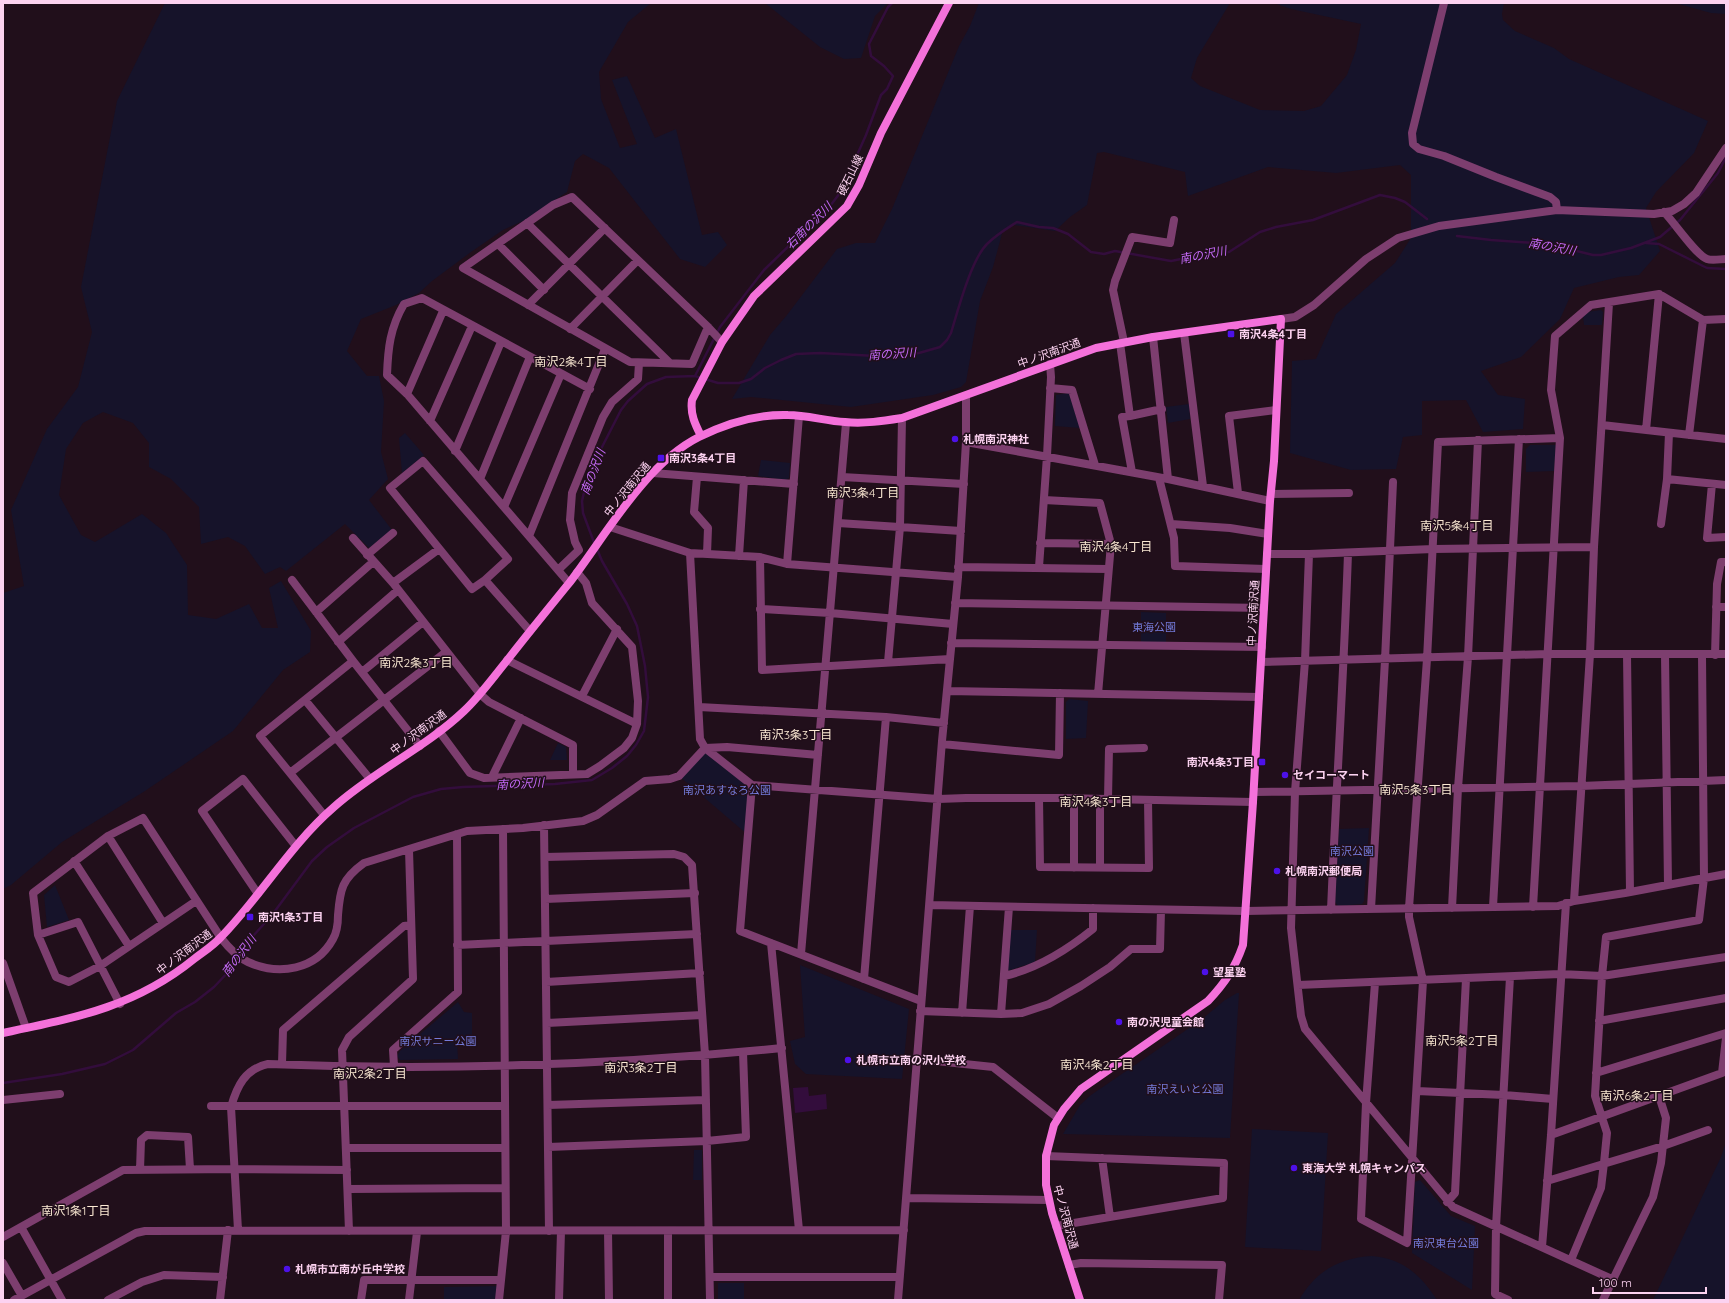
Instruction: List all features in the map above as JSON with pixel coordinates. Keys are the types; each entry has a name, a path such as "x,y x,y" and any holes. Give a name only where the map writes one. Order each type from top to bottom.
{"street":[{"name":"硬石山線","path":"701,436 692,416 692,400 722,342 754,296 846,206 858,185 881,133 949,3"},
{"path":"1444,3 1412,133 1413,144 1419,149 1444,156 1550,197 1556,202 1557,210"},
{"path":"1281,319 1295,317 1314,305 1366,259 1398,238 1440,226 1557,210 1654,214 1672,210 1684,204 1696,193 1726,148"},
{"path":"708,327 692,364 630,362 463,268 553,205 572,197 708,327 722,342"},
{"path":"1664,212 1695,250 1707,259 1726,259"},
{"path":"1130,416 1122,343 1113,290 1115,281 1132,238 1170,243 1174,220"},
{"path":"528,223 670,363"},
{"path":"528,305 605,228"},
{"path":"498,244 544,290"},
{"path":"570,329 638,260"},
{"path":"1646,430 1659,294"},
{"path":"1533,906 1548,654 1552,548 1560,438 1551,390 1555,336 1591,305 1659,294 1703,320 1726,319"},
{"path":"569,583 430,421 388,375 388,348 395,319 404,304 422,298 443,311 590,389"},
{"path":"1542,1247 1551,1135 1560,974 1570,902 1581,786 1590,654 1594,547 1609,302"},
{"path":"406,394 443,311"},
{"name":"中ノ沢南沢通","path":"3,1033 83,1015 120,1004 148,990 178,972 220,938 258,894 295,845 324,815 370,779 420,746 464,712 569,583 631,498 663,462 701,436 730,424 758,417 787,415 846,422 874,423 902,418 1096,348 1153,337 1281,319 1254,792 1243,945 1236,965 1216,993 1192,1013 1092,1080 1070,1100 1058,1118 1050,1136 1046,1156 1045,1174 1049,1200 1056,1226 1080,1300"},
{"path":"1689,435 1703,320"},
{"path":"430,421 472,326"},
{"path":"1184,333 1203,486"},
{"path":"1153,337 1162,409 1168,479"},
{"path":"455,451 502,342"},
{"path":"529,536 605,349"},
{"path":"480,479 530,357"},
{"path":"558,570 579,550 575,542 570,520 572,493 603,418 612,402 638,380 639,363"},
{"path":"1039,567 1047,456 1050,364"},
{"path":"504,507 561,374"},
{"path":"1050,388 1072,390 1095,465"},
{"path":"898,1300 942,744 958,577 966,442 966,396"},
{"path":"1132,472 1122,418 1162,409"},
{"path":"1238,493 1229,416 1276,410"},
{"path":"787,564 800,416"},
{"path":"888,662 900,527 902,418"},
{"path":"800,954 846,422"},
{"path":"1602,426 1726,439"},
{"path":"1661,524 1669,433"},
{"path":"1375,983 1366,1103 1361,1219 1407,1243 1413,1160 1422,981 1409,917 1409,908 1427,659 1438,442 1560,438"},
{"path":"1493,907 1519,439"},
{"path":"1452,908 1458,788 1468,657 1478,440"},
{"path":"966,442 1238,493 1270,497 1348,493"},
{"path":"423,461 508,559 485,580 472,589 390,488 423,461"},
{"path":"653,473 794,484"},
{"path":"697,476 694,512 708,528 707,554"},
{"path":"842,477 964,484"},
{"path":"1159,478 1172,524 1175,566 1266,569"},
{"path":"1666,479 1726,485"},
{"path":"739,556 744,480"},
{"path":"1371,909 1393,482"},
{"path":"1712,484 1707,538 1726,537"},
{"path":"1044,500 1100,503 1111,544 1098,694"},
{"path":"838,523 961,531"},
{"path":"1172,524 1230,528 1268,534"},
{"path":"610,527 690,554 760,556 787,564 958,577"},
{"path":"367,555 393,533"},
{"path":"353,538 393,583 480,694 489,702 573,745 573,774"},
{"path":"1040,543 1111,544"},
{"path":"1268,554 1348,553 1433,549 1594,547"},
{"path":"393,583 439,549"},
{"path":"1332,910 1336,791 1344,661 1348,553"},
{"path":"690,554 700,739 705,748 752,785 879,796 938,799 1074,798 1253,802"},
{"path":"1309,554 1305,661 1296,792 1291,928 1301,1016 1305,1029 1448,1202 1457,1210 1614,1280"},
{"path":"760,556 762,670 826,665 950,659"},
{"path":"316,612 373,562"},
{"path":"1715,655 1717,584 1721,562 1726,562"},
{"path":"958,567 1108,568"},
{"path":"440,731 470,773 484,778 586,774 600,766 624,748 632,738 637,724 638,701 632,647 592,603 579,569"},
{"path":"292,580 338,642 420,746"},
{"path":"485,580 530,631"},
{"path":"338,642 398,590"},
{"path":"955,603 1264,608"},
{"path":"1716,607 1726,607"},
{"path":"760,610 830,613 953,624"},
{"path":"362,672 423,622"},
{"path":"582,696 617,629"},
{"path":"951,643 1262,647"},
{"path":"290,773 385,701 446,652"},
{"path":"1261,662 1427,659 1548,654 1702,656 1726,654"},
{"path":"1627,654 1630,892"},
{"path":"1665,655 1668,885"},
{"path":"1570,1260 1601,1188 1604,1163 1607,1132 1595,1096 1602,976 1606,937 1699,920 1704,878 1702,656"},
{"path":"507,660 637,724"},
{"path":"324,815 260,736 353,661"},
{"path":"947,691 1259,697"},
{"path":"942,744 1059,756 1060,693"},
{"path":"305,700 370,779"},
{"path":"699,707 886,717 944,723"},
{"path":"864,979 886,717"},
{"path":"492,778 521,718"},
{"path":"196,900 100,966 69,982 56,977 38,934 33,892 108,836 144,818 196,900 220,938 231,949 247,962 266,968 281,970 296,968 310,963 327,948 334,937 344,882 350,873 364,863 467,831 583,821 597,816 645,781 670,779 679,776 705,748 727,747 818,755"},
{"path":"1100,867 1109,749 1144,748"},
{"path":"258,894 202,811 243,779 295,845"},
{"path":"1254,792 1581,786 1726,780"},
{"path":"752,785 740,931 921,1001"},
{"path":"1039,798 1040,867 1074,868 1149,868 1148,800"},
{"path":"1074,798 1074,868"},
{"path":"544,825 549,1230"},
{"path":"499,1300 506,1231 503,829"},
{"path":"394,1066 393,1050 458,992 457,834"},
{"path":"108,836 163,923"},
{"path":"349,1231 342,1050 349,1037 413,979 409,850"},
{"path":"545,857 674,854 684,857 692,865 705,1056 710,1230 710,1300"},
{"path":"74,861 128,946"},
{"path":"930,905 1246,912 1558,906 1570,902 1726,874"},
{"path":"545,898 695,894"},
{"path":"962,1013 970,906"},
{"path":"1001,1014 1009,907"},
{"path":"1004,976 1018,973 1037,965 1072,945 1093,929 1093,908"},
{"path":"920,1011 1001,1014 1022,1013 1049,1004 1110,967 1131,949 1160,949 1161,910"},
{"path":"38,934 78,922 120,1004"},
{"path":"282,1064 283,1030 404,926 411,925"},
{"path":"458,945 697,934"},
{"path":"771,943 799,1230"},
{"path":"1298,985 1375,983 1560,974 1602,976 1726,957"},
{"path":"3,963 26,1028"},
{"path":"546,982 700,973"},
{"path":"1508,1300 1495,1294 1496,1227 1510,977"},
{"path":"1448,1202 1454,1193 1466,979"},
{"path":"1599,1021 1726,998"},
{"path":"547,1023 702,1015"},
{"path":"1596,1073 1726,1034"},
{"path":"1551,1135 1722,1073 1726,1038"},
{"path":"238,1230 231,1107 235,1091 240,1082 253,1070 268,1064 343,1066 505,1066 705,1056 782,1048"},
{"path":"548,1148 707,1142 746,1137 743,1052"},
{"path":"917,1059 993,1067 1058,1118"},
{"path":"1416,1091 1553,1099"},
{"path":"3,1100 60,1094"},
{"path":"1603,1300 1653,1197 1661,1163 1666,1118 1659,1096"},
{"path":"548,1106 706,1100"},
{"path":"211,1106 505,1106"},
{"path":"1547,1180 1663,1146 1708,1130"},
{"path":"140,1170 141,1140 147,1135 188,1137 190,1169"},
{"path":"346,1148 505,1148"},
{"path":"1046,1156 1224,1163 1223,1198 1056,1226"},
{"path":"1102,1158 1110,1217"},
{"path":"3,1237 123,1170 347,1170"},
{"path":"348,1189 506,1188"},
{"path":"906,1198 1049,1200"},
{"path":"21,1227 62,1300"},
{"path":"220,1300 228,1230"},
{"path":"14,1300 136,1233 145,1231 238,1230 417,1232 549,1230 904,1230"},
{"path":"559,1300 561,1231"},
{"path":"608,1231 609,1300"},
{"path":"668,1231 668,1300"},
{"path":"409,1300 417,1232"},
{"path":"3,1263 22,1296"},
{"path":"1068,1265 1081,1263 1222,1265 1219,1300"},
{"path":"108,1300 142,1282 164,1275 223,1277"},
{"path":"710,1277 900,1277"},
{"path":"361,1300 364,1280 501,1280"}],"green space":[{"path":"165,3 651,3 628,22 599,72 601,99 620,148 637,144 612,80 627,76 655,138 676,129 702,235 718,232 727,245 705,267 680,259 609,168 583,154 575,161 567,192 525,220 503,230 432,281 419,293 396,305 361,319 347,351 367,376 379,376 384,401 381,452 388,479 369,500 392,530 369,548 345,524 286,571 280,567 265,574 245,546 228,537 201,544 199,507 171,479 149,467 149,443 133,423 103,412 83,423 66,449 59,495 81,535 95,542 142,514 166,533 187,565 188,615 216,619 249,604 262,628 278,628 269,588 281,581 311,631 310,652 283,670 233,731 145,791 62,842 11,885 3,889 3,593 24,586 11,510 47,429 78,387 92,332 81,287 117,101"},
{"path":"765,3 888,3 875,16 861,58 844,59 820,47"},
{"path":"979,3 1230,3 1197,58 1191,78 1200,86 1260,110 1304,111 1321,106 1347,75 1356,50 1361,24 1291,9 1274,3 1504,3 1502,14 1503,20 1515,31 1554,48 1569,59 1708,121 1694,153 1656,192 1646,208 1660,251 1639,275 1619,277 1574,288 1560,319 1521,357 1481,371 1498,395 1525,399 1523,429 1483,432 1466,400 1422,401 1422,435 1403,437 1396,469 1351,470 1290,453 1292,361 1316,359 1336,314 1395,263 1411,238 1411,175 1400,165 1336,173 1268,167 1188,196 1185,172 1104,152 1097,153 1087,205 1070,217 1055,231 1014,225 1003,230 993,267 980,301 966,382 961,387 933,395 851,407 751,397 732,399 770,335 837,249 856,243 875,243 892,209 959,46 970,26"},
{"path":"1675,3 1726,3 1726,14 1711,13"},
{"path":"1601,310 1603,312 1602,325 1584,325 1583,315 1587,312"},
{"path":"1069,393 1080,428 1055,426 1056,395"},
{"path":"1189,404 1190,419 1168,423 1166,407"},
{"path":"405,433 424,455 402,473 399,438"},
{"path":"1530,445 1556,445 1554,471 1526,472 1526,449"},
{"path":"761,460 790,463 789,478 785,480 758,476"},
{"name":"東海公園","path":"1141,612 1166,613 1166,642 1141,642"},
{"path":"1069,699 1088,701 1086,738 1066,739 1066,702"},
{"path":"558,743 566,747 567,760 550,760"},
{"name":"南沢あすなろ公園","path":"705,748 752,785 748,835 679,776"},
{"name":"南沢公園","path":"1369,828 1364,901 1362,904 1338,906 1335,902 1339,829"},
{"path":"55,885 69,920 47,927 44,895"},
{"path":"1011,930 1037,930 1035,962 1007,971"},
{"path":"800,965 909,1009 902,1079 806,1074 795,1064 790,1041 805,1037"},
{"name":"南沢えいと公園","path":"1239,993 1230,1138 1063,1134 1080,1105 1091,1095 1201,1020 1225,1000"},
{"name":"南沢サニー公園","path":"458,1002 464,1012 472,1013 472,1039 457,1042 458,1059 400,1060 397,1056 400,1051"},
{"path":"1252,1129 1328,1133 1321,1251 1245,1247"},
{"path":"1726,1142 1726,1300 1653,1300 1721,1157"},
{"path":"694,1150 702,1150 702,1180 693,1180"},
{"name":"南沢東台公園","path":"1420,1180 1451,1216 1475,1226 1472,1290 1412,1253 1415,1182"},
{"path":"1372,1256 1393,1260 1410,1269 1431,1291 1437,1300 1299,1300 1313,1281 1330,1268 1349,1260"},
{"path":"718,1283 744,1283 744,1300 718,1300"},
{"path":"498,1286 496,1300 444,1300 444,1287"}],"shaded area":[{"path":"808,1087 809,1096 826,1094 827,1109 795,1113 793,1088"}],"waterway":[{"name":"右南の沢川","path":"695,376 720,327 764,270 830,206 840,193 866,135 881,95 887,89 893,76 884,66 871,56 869,44 888,7 892,3"},
{"name":"南の沢川","path":"1457,236 1548,244 1593,255 1601,255 1631,248 1660,237 1680,220 1718,173 1726,157"},
{"name":"南の沢川","path":"595,545 583,513 582,501 585,488 602,447 621,410 628,401 647,384 666,377 695,376 718,383 739,383 751,379 765,368 796,354 820,353 876,356 919,353 940,347 951,333 970,273 981,251 1001,232 1017,222 1039,227 1053,228 1068,234 1091,252 1104,254 1115,251 1171,261 1229,252 1260,232 1276,227 1313,220 1380,195 1405,202 1427,219"},
{"path":"1646,243 1659,244 1707,268 1726,269"},
{"name":"南の沢川","path":"3,1083 62,1074 105,1064 133,1050 176,1013 195,1002 214,987 232,968 235,959 272,915 312,861 327,847 354,828 413,797 441,789 555,784 592,780 612,768 627,756 636,745 644,731 648,697 645,666 637,626 627,604 602,561 597,549"}],"place":[{"name":"南沢4条4丁目","path":"1231,334"},
{"name":"札幌南沢神社","path":"955,439"},
{"name":"南沢3条4丁目","path":"661,458"},
{"name":"南沢4条3丁目","path":"1262,762"},
{"name":"セイコーマート","path":"1285,775"},
{"name":"札幌南沢郵便局","path":"1277,871"},
{"name":"南沢1条3丁目","path":"250,917"},
{"name":"望星塾","path":"1205,972"},
{"name":"南の沢児童会館","path":"1119,1022"},
{"name":"札幌市立南の沢小学校","path":"848,1060"},
{"name":"東海大学 札幌キャンパス","path":"1294,1168"},
{"name":"札幌市立南が丘中学校","path":"287,1269"}],"district":[{"name":"南沢2条4丁目","path":"571,362"},
{"name":"南沢3条4丁目","path":"863,493"},
{"name":"南沢5条4丁目","path":"1457,526"},
{"name":"南沢4条4丁目","path":"1116,547"},
{"name":"南沢2条3丁目","path":"416,663"},
{"name":"南沢3条3丁目","path":"796,735"},
{"name":"南沢5条3丁目","path":"1416,790"},
{"name":"南沢4条3丁目","path":"1096,802"},
{"name":"南沢5条2丁目","path":"1462,1041"},
{"name":"南沢4条2丁目","path":"1097,1065"},
{"name":"南沢3条2丁目","path":"641,1068"},
{"name":"南沢2条2丁目","path":"370,1074"},
{"name":"南沢6条2丁目","path":"1637,1096"},
{"name":"南沢1条1丁目","path":"76,1211"}]}
